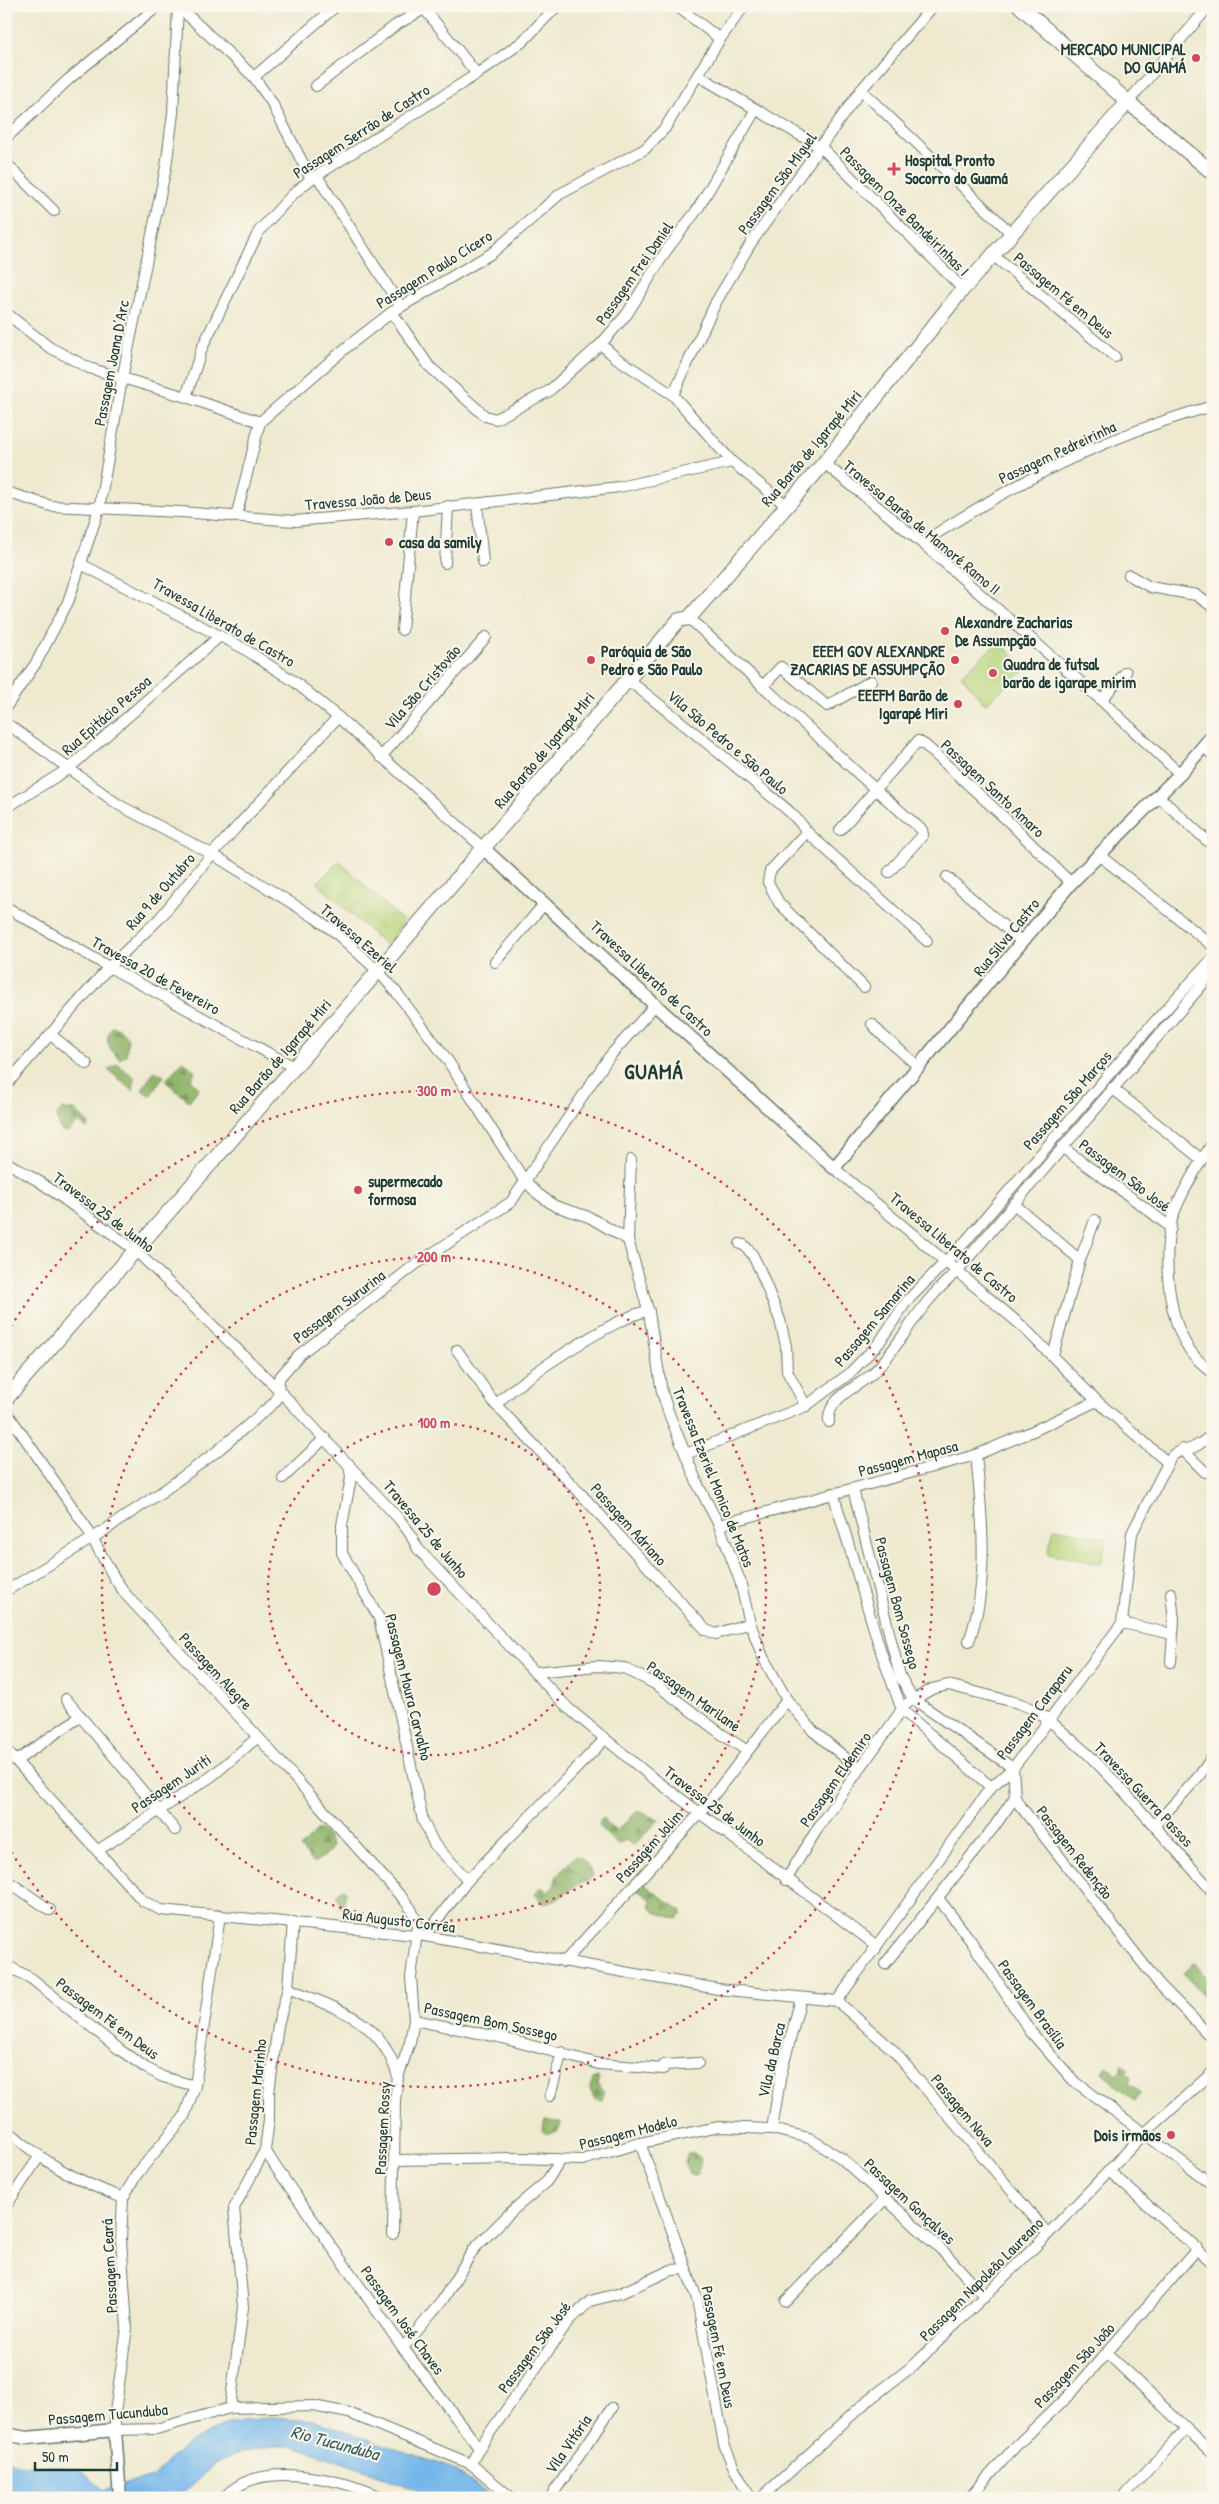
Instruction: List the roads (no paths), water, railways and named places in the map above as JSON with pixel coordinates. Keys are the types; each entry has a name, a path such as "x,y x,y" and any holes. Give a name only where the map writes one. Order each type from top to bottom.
{"main road":[{"path":"1020,6 1128,102 1213,173"},
{"name":"Rua Barão de Igarapé Miri","path":"6,1399 378,971 627,679 679,620 688,618 824,463 962,290 1128,102"}],"street":[{"path":"6,138 69,79 158,6"},
{"path":"254,77 336,6"},
{"name":"Passagem Serrão de Castro","path":"186,397 202,348 259,231 292,195 314,178 477,74 522,42 557,6"},
{"path":"677,6 720,39"},
{"name":"Passagem Paulo Cícero","path":"260,422 348,346 396,310 492,253 560,194 645,149 665,128 720,39 744,6"},
{"name":"Passagem São Miguel","path":"673,395 716,302 740,261 862,90 933,6"},
{"path":"1128,102 1209,6"},
{"path":"179,7 254,77 272,103 314,178 396,310"},
{"name":"Passagem Joana D’Arc","path":"6,706 36,663 68,602 99,509 122,379 166,167 173,113 179,7"},
{"path":"316,86 396,25 423,7 477,74"},
{"name":"Passagem Onze Bandeirinhas I","path":"698,76 822,148 962,290"},
{"path":"862,90 1012,234"},
{"name":"Passagem Frei Daniel","path":"396,310 429,366 485,416 496,419 549,391 601,344 627,314 666,251 697,210 756,109"},
{"path":"6,162 54,211"},
{"name":"Passagem Fé em Deus","path":"994,256 1115,357"},
{"path":"6,313 49,347 89,368 186,397 260,422 236,517"},
{"path":"601,344 615,357 673,395 732,462 786,505"},
{"name":"Passagem Pedreirinha","path":"922,543 973,510 1078,456 1169,418 1213,406"},
{"name":"Travessa João de Deus","path":"6,492 51,506 294,521 413,511 619,487 732,462"},
{"name":"Travessa Barão de Mamoré Ramo II","path":"824,463 922,543 1101,700 1180,774"},
{"path":"477,504 483,562"},
{"path":"445,563 448,506"},
{"path":"402,630 413,511"},
{"name":"Travessa Liberato de Castro","path":"81,564 220,636 280,672 338,717 545,903 834,1168 957,1271 1053,1356 1097,1401 1168,1463"},
{"path":"1129,575 1150,587 1196,595 1213,607"},
{"path":"688,618 923,832 923,835 889,872"},
{"name":"Rua Epitácio Pessoa","path":"6,808 68,768 220,636"},
{"name":"Vila São Cristovão","path":"381,757 486,637"},
{"path":"762,687 781,667 827,706 871,681"},
{"path":"1101,700 1126,672"},
{"name":"Vila São Pedro e São Paulo","path":"627,679 711,745 799,821 807,832 927,940"},
{"name":"Rua 9 de Outubro","path":"6,1085 109,968 160,918 212,854 338,717"},
{"name":"Travessa Ezeriel","path":"6,723 129,811 212,854 314,917 378,971 446,1058 524,1180 538,1194 555,1206 589,1218 628,1240"},
{"name":"Rua Silva Castro","path":"834,1168 1071,883 1180,774 1208,751 1213,736"},
{"name":"Passagem Santo Amaro","path":"840,830 918,741 922,742 1008,821 1071,883"},
{"path":"1158,796 1213,846"},
{"path":"807,832 770,871 768,882 779,902 864,987"},
{"path":"1099,855 1209,944 1213,957"},
{"path":"947,876 1022,942"},
{"path":"494,962 545,903"},
{"name":"Travessa 20 de Fevereiro","path":"6,907 109,968 294,1067"},
{"name":"Passagem São Marços","path":"946,1262 1213,957"},
{"name":"Passagem São Marços","path":"957,1271 1213,972"},
{"name":"Passagem Sururina","path":"6,1591 93,1538 216,1452 275,1402 278,1378 300,1354 349,1314 410,1271 416,1264 511,1202 524,1180 609,1057 656,1004"},
{"path":"872,1024 919,1067"},
{"path":"51,1035 88,1064"},
{"path":"1112,1088 1201,1159"},
{"name":"Passagem São José","path":"1213,1142 1201,1159 1171,1222 1167,1275 1181,1336 1196,1358 1213,1373"},
{"name":"Passagem São José","path":"1062,1147 1109,1183 1136,1200 1171,1228"},
{"name":"Travessa Ezeriel Monico de Matos","path":"631,1160 628,1240 649,1312 662,1392 698,1486 719,1525 740,1581 750,1623 763,1657 787,1700 813,1731 859,1769"},
{"name":"Travessa 25 de Junho","path":"6,1162 40,1182 135,1250 277,1388 325,1438 409,1532 418,1549 568,1708 786,1880 877,1946"},
{"path":"1014,1204 1080,1260"},
{"path":"1053,1356 1080,1260 1095,1220"},
{"path":"740,1244 744,1245 752,1254 780,1320 786,1346 787,1371 806,1406"},
{"name":"Passagem Samarina","path":"686,1454 806,1406 849,1374 879,1343 906,1302 946,1262"},
{"name":"Passagem Samarina","path":"829,1422 828,1414 832,1406 883,1363 928,1302 957,1271"},
{"path":"496,1405 508,1392 579,1346 618,1323 649,1312"},
{"name":"Passagem Adriano","path":"457,1350 496,1405 580,1492 706,1630 716,1634 750,1623"},
{"name":"Passagem Mapasa","path":"719,1525 976,1455 1097,1401"},
{"name":"Passagem Alegre","path":"6,1411 93,1538 114,1579 127,1596 258,1737 412,1909 421,1936"},
{"path":"1172,1634 1122,1623 1132,1533 1175,1453 1182,1449 1190,1450 1213,1434"},
{"path":"283,1478 325,1438"},
{"path":"1182,1449 1205,1472"},
{"path":"969,1641 980,1589 981,1566 981,1505 976,1455"},
{"name":"Passagem Moura Carvalho","path":"349,1464 350,1478 342,1524 342,1553 379,1618 423,1821 434,1844 468,1880"},
{"name":"Passagem Bom Sossego","path":"843,1491 907,1703"},
{"name":"Passagem Bom Sossego","path":"843,1491 880,1652 907,1703"},
{"path":"1171,1593 1174,1606 1171,1662"},
{"name":"Passagem Caraparu","path":"837,2001 991,1787 1014,1768 1122,1623"},
{"name":"Passagem Marilane","path":"534,1672 598,1666 624,1668 657,1685 706,1723 746,1750"},
{"path":"907,1703 940,1687 956,1686 1018,1703 1031,1708 1049,1720"},
{"path":"66,1698 174,1830"},
{"name":"Passagem Jolim","path":"564,1962 700,1813 746,1750 787,1700"},
{"path":"885,1964 994,1827 1014,1797 1014,1768 907,1703"},
{"path":"907,1703 991,1787"},
{"name":"Passagem Eldemiro","path":"786,1880 859,1769 907,1703"},
{"path":"16,1761 81,1716"},
{"name":"Travessa Guerra Passos","path":"1049,1720 1089,1755 1155,1825 1213,1892"},
{"name":"Passagem Juriti","path":"97,1851 158,1809 212,1776 258,1737"},
{"name":"Passagem Rossy","path":"393,2234 394,2124 398,2077 410,2042 414,2020 410,1977 421,1936 468,1880 605,1739"},
{"name":"Rua Augusto Corrêa","path":"6,1750 143,1901 161,1910 421,1936 718,1989 837,2001"},
{"path":"1155,1825 1199,1776 1213,1756"},
{"name":"Passagem Redenção","path":"1014,1797 1160,1984 1213,2039"},
{"path":"6,1880 50,1910"},
{"name":"Passagem Brasília","path":"938,1898 966,1934 1030,2031 1052,2058 1097,2100 1213,2185"},
{"name":"Passagem Ceará","path":"115,2430 127,2328 121,2239 122,2198 137,2174 184,2116 195,2086 220,1915"},
{"name":"Passagem Marinho","path":"230,2408 243,2307 234,2208 265,2150 269,2120 269,2093 278,2025 288,1988 293,1922"},
{"name":"Passagem Fé em Deus","path":"6,1964 32,1979 120,2050 146,2068 163,2077 195,2086"},
{"path":"288,1988 348,2012 361,2021 392,2056 398,2077"},
{"name":"Vila da Barca","path":"772,2129 780,2074 801,1998"},
{"name":"Passagem Nova","path":"837,2001 892,2050 1048,2234"},
{"name":"Passagem Bom Sossego","path":"414,2020 562,2052 599,2064 663,2069 664,2065 698,2063"},
{"name":"Passagem Bom Sossego","path":"550,2096 562,2052"},
{"name":"Passagem Napoleão Laureano","path":"761,2498 866,2402 914,2365 1048,2234 1144,2134 1213,2072"},
{"name":"Passagem Modelo","path":"395,2160 582,2160 640,2143 719,2127 772,2129 807,2137"},
{"path":"6,2129 39,2157 72,2177 122,2198"},
{"name":"Passagem Gonçalves","path":"807,2137 841,2158 886,2198 945,2254 985,2296"},
{"name":"Passagem Fé em Deus","path":"640,2143 697,2299 724,2444 734,2468 751,2498"},
{"name":"Passagem José Chaves","path":"265,2150 403,2348 479,2448"},
{"path":"6,2206 39,2157"},
{"path":"403,2348 442,2301 474,2249 513,2210 546,2182 561,2160"},
{"path":"1109,2171 1213,2263"},
{"path":"786,2301 886,2198"},
{"name":"Passagem São João","path":"969,2498 1015,2447 1075,2389 1198,2248"},
{"name":"Passagem São José","path":"479,2448 570,2320 590,2301 621,2292 671,2270 686,2269"},
{"path":"1107,2353 1185,2430 1213,2454"},
{"name":"Passagem Tucunduba","path":"6,2434 26,2438 115,2430 156,2429 230,2408 313,2406 349,2413 471,2464"},
{"name":"Vila Vitória","path":"550,2498 612,2408"},
{"path":"115,2430 120,2498"},
{"path":"1122,2498 1185,2430"},
{"path":"479,2448 471,2464 512,2498"},
{"path":"224,2498 238,2484 255,2478 273,2475 320,2479 364,2489 385,2498"}],"water":[{"name":"Rio Tucunduba","path":"272,2417 313,2420 449,2467 494,2498 434,2498 385,2477 294,2446 272,2446 241,2452 218,2462 177,2498 43,2498 6,2488 6,2459 16,2464 77,2468 104,2490 153,2477 185,2445 227,2423"}],"place":[{"name":"MERCADO MUNICIPAL DO GUAMÁ","path":"1196,58"},
{"name":"Hospital Pronto Socorro do Guamá","path":"894,169"},
{"name":"casa da samily","path":"389,542"},
{"name":"Alexandre Zacharias De Assumpção","path":"945,631"},
{"name":"Paróquia de São Pedro e São Paulo","path":"591,660"},
{"name":"EEEM GOV ALEXANDRE ZACARIAS DE ASSUMPÇÃO","path":"955,660"},
{"name":"Quadra de futsal barão de igarape mirim","path":"993,673"},
{"name":"EEEFM Barão de Igarapé Miri","path":"958,704"},
{"name":"supermecado formosa","path":"358,1190"},
{"name":"Dois irmãos","path":"1171,2135"}],"district":[{"name":"GUAMÁ","path":"654,1072"}]}
